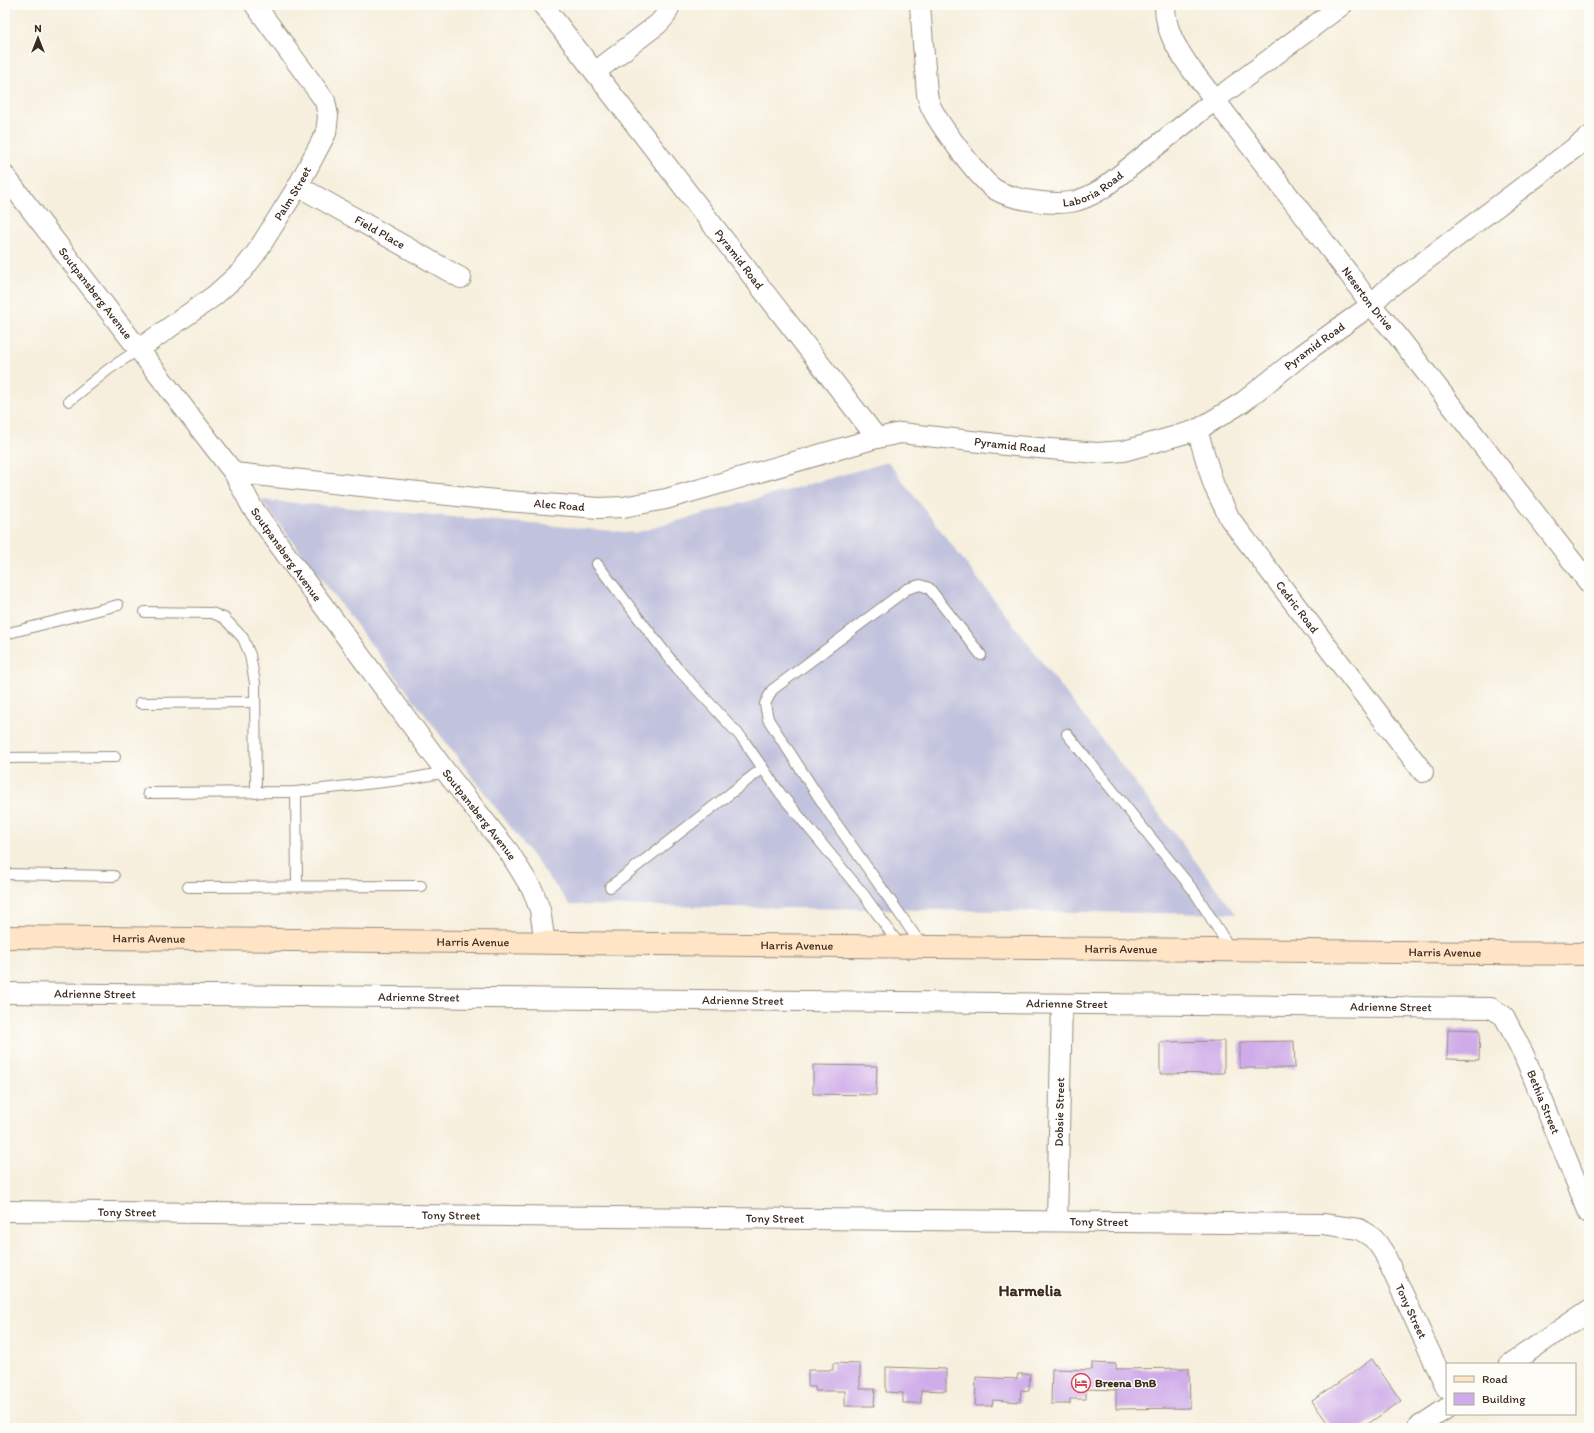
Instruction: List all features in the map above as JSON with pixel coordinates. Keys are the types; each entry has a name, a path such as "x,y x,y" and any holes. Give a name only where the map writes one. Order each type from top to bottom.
{"main road":[{"name":"Harris Avenue","path":"5,936 1589,954"}],"street":[{"name":"Palm Street","path":"139,349 214,296 242,271 256,253 298,186 326,133 328,109 321,94 255,5"},
{"name":"Pyramid Road","path":"543,5 877,438 901,433 1097,454 1124,451 1197,430 1242,402 1303,354 1370,305 1385,291 1589,137"},
{"path":"594,72 658,24 666,15 670,5"},
{"name":"Laboria Road","path":"920,5 927,94 931,107 939,122 985,180 995,189 1007,195 1030,200 1069,202 1089,197 1102,189 1215,100 1342,5"},
{"name":"Neserton Drive","path":"1165,5 1165,14 1169,34 1191,70 1349,274 1370,305 1397,335 1589,583"},
{"name":"Soutpansberg Avenue","path":"5,176 234,473 252,507 446,772 509,852 533,891 540,910 544,943"},
{"name":"Field Place","path":"298,186 461,278"},
{"name":"Cedric Road","path":"1197,430 1214,486 1230,518 1423,772"},
{"name":"Alec Road","path":"234,473 506,501 599,508 623,507 666,499 877,438"},
{"name":"Adrienne Street","path":"5,993 1481,1008"},
{"name":"Dobsie Street","path":"1057,1220 1062,1004"},
{"name":"Bethia Street","path":"1481,1008 1494,1009 1507,1021 1581,1175 1589,1213"},
{"name":"Tony Street","path":"5,1211 1057,1220 1323,1224 1359,1229 1373,1238 1384,1253 1446,1387"},
{"path":"1511,1363 1589,1310"},
{"path":"1418,1428 1446,1409"}],"lane":[{"path":"69,401 109,369 139,349"},
{"path":"597,564 677,668 742,738 780,793 864,894 900,946"},
{"path":"923,947 833,819 768,719 765,704 772,690 907,589 920,585 929,588 981,655"},
{"path":"5,634 118,605"},
{"path":"145,612 212,613 224,618 238,632 247,646 253,672 256,792"},
{"path":"140,703 254,702"},
{"path":"1067,734 1194,891 1232,950"},
{"path":"5,758 115,757"},
{"path":"610,887 763,768"},
{"path":"148,793 296,792 408,779 446,772"},
{"path":"296,792 297,885"},
{"path":"5,874 114,876"},
{"path":"188,887 297,885 421,886"}],"shaded area":[{"path":"888,462 1236,914 570,905 261,500 635,533"}],"building":[{"path":"1448,1029 1480,1030 1479,1060 1447,1059"},
{"path":"1224,1041 1224,1073 1160,1074 1160,1042"},
{"path":"1294,1041 1295,1068 1240,1068 1240,1042"},
{"path":"813,1065 877,1066 876,1095 813,1094"},
{"path":"1372,1359 1401,1401 1362,1428 1331,1428 1312,1401"},
{"path":"833,1363 860,1364 860,1389 875,1389 874,1406 845,1406 845,1391 815,1391 815,1387 808,1387 808,1370 833,1370"},
{"path":"1092,1363 1116,1364 1116,1369 1189,1368 1190,1408 1116,1409 1116,1390 1086,1389 1086,1399 1070,1399 1070,1404 1051,1404 1052,1369 1092,1370"},
{"path":"886,1367 946,1369 946,1391 921,1390 921,1403 903,1403 903,1393 886,1392"},
{"path":"1018,1374 1030,1374 1029,1391 1021,1390 1020,1402 993,1400 992,1406 975,1406 976,1377 1017,1379"}],"place":[{"name":"Breena BnB","path":"1081,1383"}],"district":[{"name":"Harmelia","path":"1030,1290"}]}
